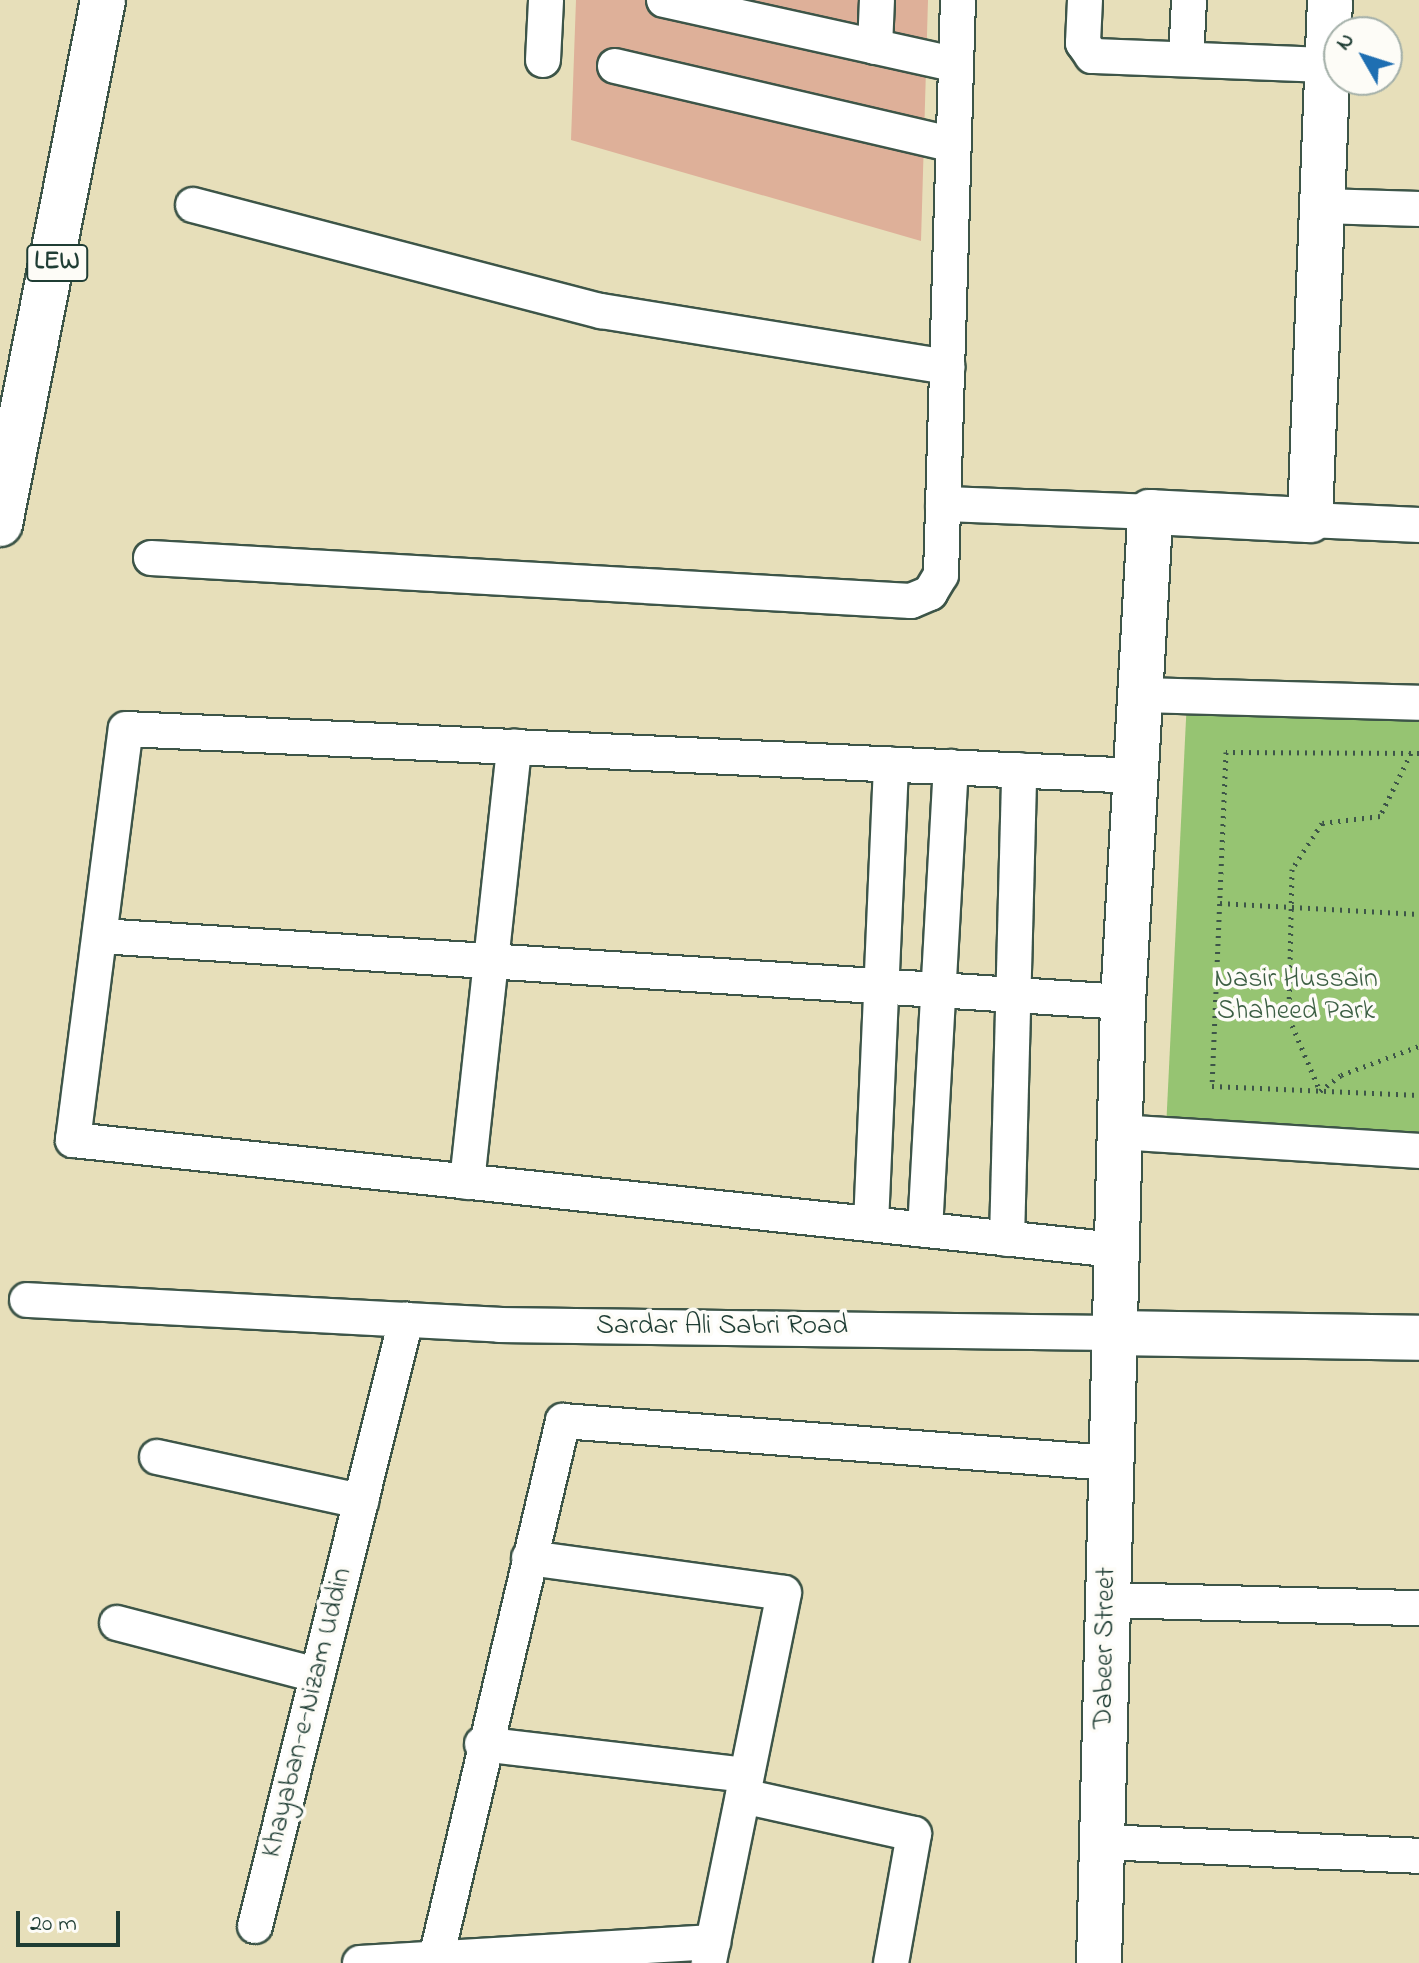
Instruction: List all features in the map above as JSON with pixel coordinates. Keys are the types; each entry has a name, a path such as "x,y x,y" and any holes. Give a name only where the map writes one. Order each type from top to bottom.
{"main road":[{"name":"LEW","path":"0,524 61,241 103,0"},
{"path":"1150,512 1310,520 1327,96"},
{"name":"Dabeer Street","path":"1099,1963 1123,1002 1150,512"},
{"name":"Sardar Ali Sabri Road","path":"1113,1333 1419,1338"}],"street":[{"path":"543,60 546,0"},
{"path":"875,47 877,0"},
{"path":"151,558 911,601 930,593 941,575 958,0"},
{"path":"1085,0 1083,43 1092,56 1323,65"},
{"path":"1186,58 1189,0"},
{"path":"671,1 780,13 875,47 956,65"},
{"path":"615,66 954,145"},
{"path":"193,205 615,314 947,367"},
{"path":"1322,206 1419,209"},
{"path":"943,504 1150,512"},
{"path":"1310,520 1419,525"},
{"path":"1141,695 1419,703"},
{"path":"1116,1250 73,1140 126,729 1136,776"},
{"path":"467,1182 514,747"},
{"path":"871,1224 891,764"},
{"path":"925,1230 951,767"},
{"path":"1007,1239 1019,770"},
{"path":"100,936 1123,1002"},
{"path":"1119,1132 1419,1151"},
{"name":"Sardar Ali Sabri Road","path":"27,1300 406,1320 1113,1333"},
{"name":"Khayaban-e-Nizam Uddin","path":"255,1926 406,1320"},
{"path":"437,1954 482,1744 563,1421 1110,1463"},
{"path":"157,1457 361,1501"},
{"path":"360,1963 437,1954 711,1953 784,1593 529,1558"},
{"path":"1107,1600 1419,1608"},
{"path":"117,1623 317,1675"},
{"path":"482,1744 744,1786 914,1834 891,1963"},
{"path":"1102,1842 1419,1856"}],"path":[{"path":"1419,753 1226,752 1212,1086 1419,1095"},
{"path":"1320,1091 1289,1018 1292,869 1322,823 1380,816 1411,753"},
{"path":"1220,903 1419,914"},
{"path":"1320,1091 1341,1075 1419,1046"}],"green space":[{"name":"Nasir Hussain Shaheed Park","path":"1187,699 1419,702 1419,1136 1166,1129"}],"building":[{"path":"576,0 928,0 921,241 571,140"}]}
